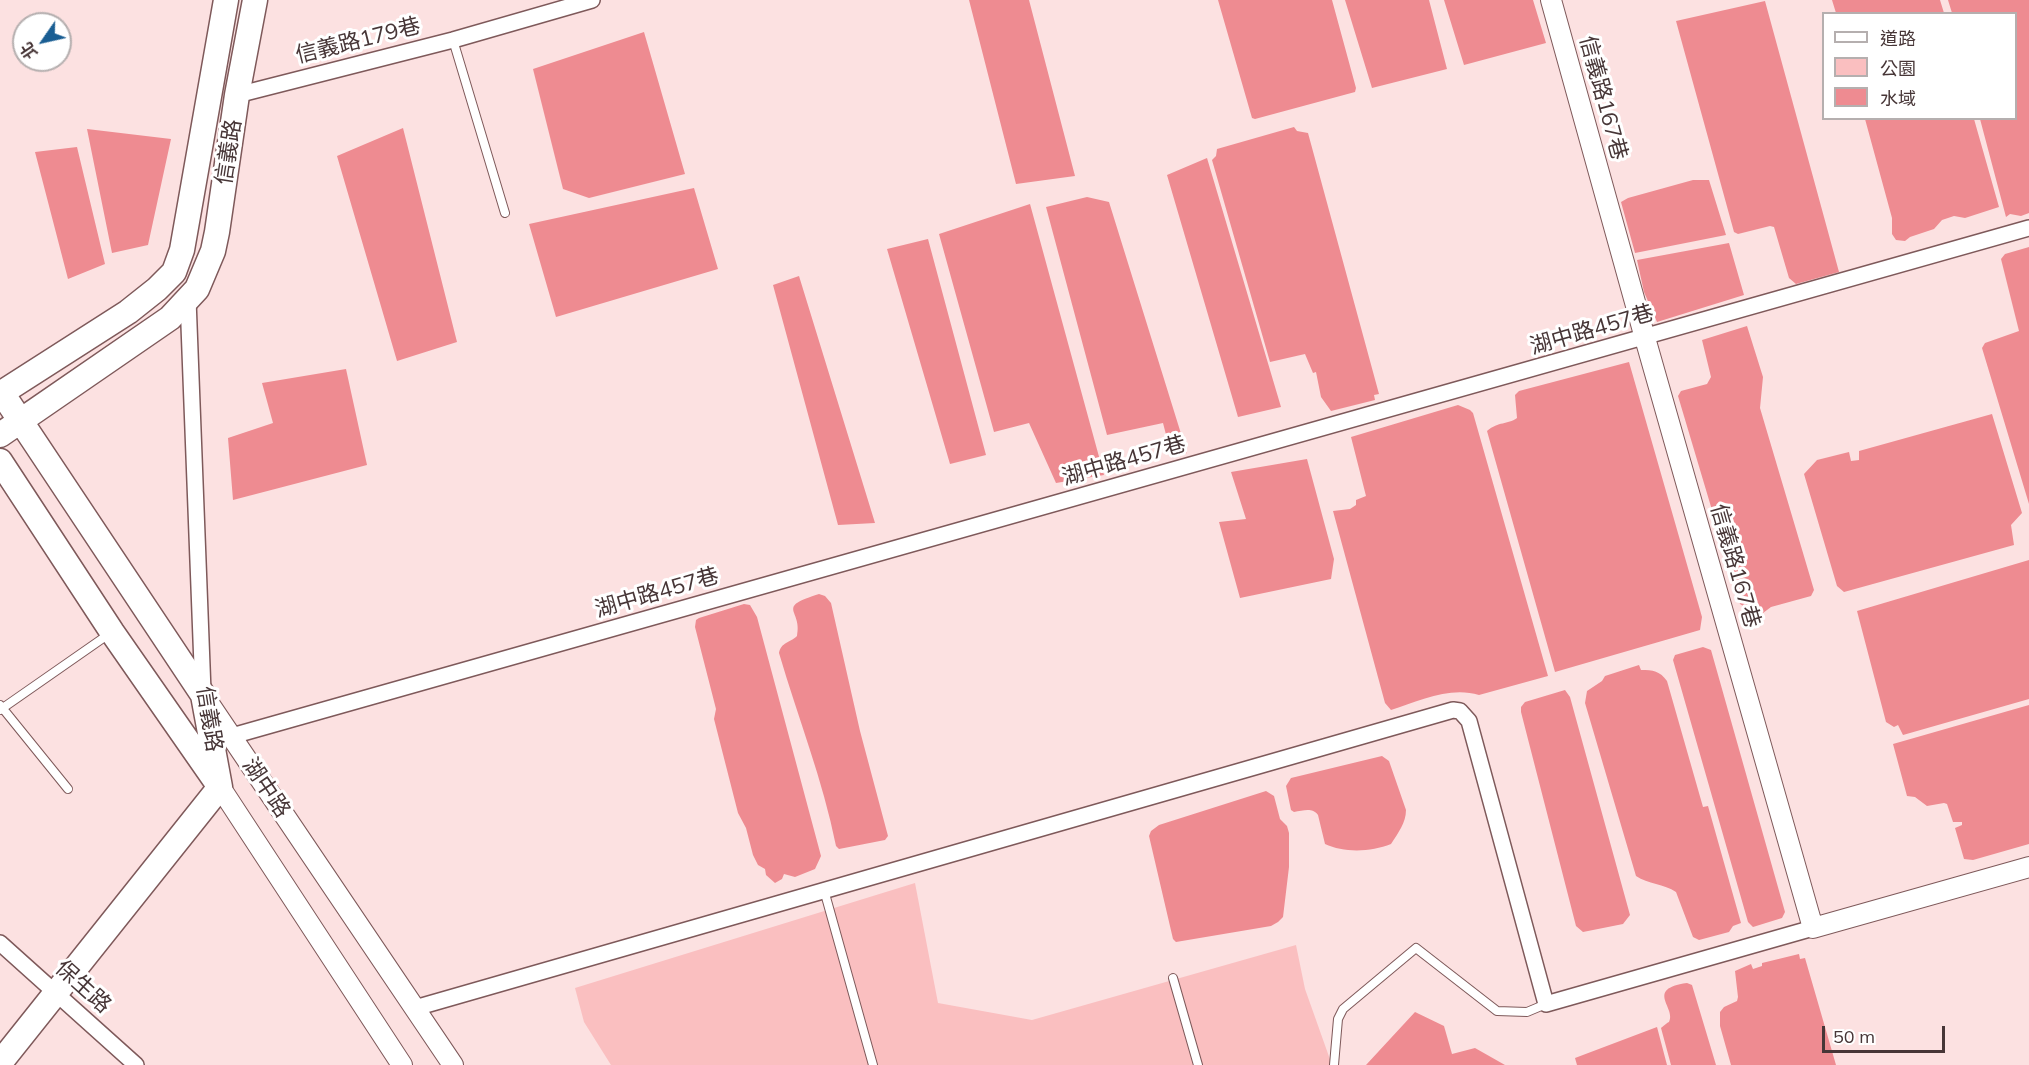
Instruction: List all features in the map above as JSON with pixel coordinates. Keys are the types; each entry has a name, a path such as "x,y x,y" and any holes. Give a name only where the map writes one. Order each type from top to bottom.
{"main road":[{"name":"信義路","path":"1,393 128,312 174,272 182,250 226,0"},
{"name":"信義路","path":"0,435 170,318 197,289 213,251 237,94 255,0"},
{"name":"湖中路","path":"1,393 203,695"},
{"name":"湖中路","path":"0,461 112,632 220,787"},
{"name":"信義路","path":"203,695 220,787"},
{"path":"0,1063 220,787"}],"street":[{"name":"信義路179巷","path":"237,94 453,40 592,0"},
{"name":"信義路167巷","path":"1551,0 1813,928"},
{"name":"湖中路457巷","path":"232,736 2029,228"},
{"name":"信義路","path":"188,299 203,695"},
{"name":"湖中路","path":"203,695 453,1065"},
{"path":"415,1008 1453,711 1460,711 1469,721 1546,1004 2029,867"},
{"name":"湖中路","path":"220,787 402,1065"},
{"name":"保生路","path":"0,943 136,1065"}],"lane":[{"path":"453,40 505,213"},
{"path":"68,789 1,708 112,632"},
{"path":"824,890 873,1065"},
{"path":"1334,1065 1338,1019 1342,1009 1416,948 1497,1011 1527,1012 1546,1004"},
{"path":"1173,978 1198,1065"}],"green space":[{"path":"915,883 938,1003 1032,1020 1296,945 1305,989 1332,1065 611,1065 584,1022 575,988"}],"water":[{"path":"969,0 1029,0 1075,176 1016,184"},
{"path":"1218,0 1332,0 1356,88 1355,92 1252,118"},
{"path":"1345,0 1429,0 1447,69 1372,88"},
{"path":"1444,0 1533,0 1546,43 1464,65"},
{"path":"1832,0 1940,0 1944,12 1836,12"},
{"path":"1948,0 2029,0 2029,213 2021,216 2010,214 2006,217 1980,120 2017,120 2017,12 1952,12"},
{"path":"1765,1 1839,272 1796,284 1789,278 1774,227 1738,234 1734,232 1676,21"},
{"path":"644,32 685,174 589,198 563,189 533,69"},
{"path":"1865,120 1974,120 1999,207 1965,218 1954,216 1942,220 1934,229 1905,241 1896,240 1892,234 1892,218"},
{"path":"1294,127 1297,131 1308,133 1379,394 1374,395 1375,400 1331,411 1321,397 1316,372 1313,373 1305,354 1270,362 1212,160 1216,156 1217,149"},
{"path":"403,128 457,342 397,361 337,156"},
{"path":"87,129 171,139 148,245 112,253"},
{"path":"77,147 105,264 68,279 35,152"},
{"path":"1207,158 1281,407 1238,417 1167,175"},
{"path":"1693,180 1709,180 1726,235 1635,253 1621,202"},
{"path":"694,188 718,269 556,317 529,224"},
{"path":"1087,197 1109,202 1187,453 1172,458 1163,423 1107,435 1046,207"},
{"path":"1030,204 1104,475 1056,483 1029,423 994,432 939,234"},
{"path":"928,239 986,455 950,464 887,249"},
{"path":"1729,243 1744,295 1657,322 1644,292 1637,260"},
{"path":"2029,247 2029,504 1982,348 1985,343 2019,331 2001,259 2005,254"},
{"path":"799,276 875,523 838,525 773,285"},
{"path":"1747,326 1763,377 1760,408 1814,590 1811,596 1771,607 1759,616 1740,604 1678,396 1681,391 1707,384 1711,377 1702,340"},
{"path":"1629,362 1702,617 1700,630 1555,672 1487,431 1517,418 1515,395 1519,391"},
{"path":"346,369 367,465 233,500 228,438 273,423 262,383"},
{"path":"1458,405 1473,413 1548,676 1479,695 1446,693 1391,710 1385,703 1333,511 1350,509 1356,505 1356,500 1366,496 1351,437"},
{"path":"1992,414 2022,513 2011,525 2014,545 1844,592 1837,586 1804,474 1817,460 1849,452 1851,461 1859,460 1859,451"},
{"path":"1307,459 1334,559 1331,579 1240,598 1219,522 1246,519 1231,472"},
{"path":"2029,560 2029,699 1903,735 1898,725 1894,727 1886,722 1857,611"},
{"path":"819,594 825,596 831,603 860,731 888,836 885,840 839,849 836,846 817,773 779,653 784,645 797,636 798,627 794,606"},
{"path":"744,604 750,605 757,617 821,856 815,869 795,877 784,874 782,879 775,883 766,875 765,869 758,865 746,828 738,813 714,719 716,709 695,627 696,620 699,618"},
{"path":"1703,647 1711,650 1785,912 1782,918 1753,927 1748,922 1673,660 1675,655"},
{"path":"1639,665 1641,670 1656,672 1667,681 1703,807 1708,806 1741,923 1733,926 1729,932 1699,940 1693,937 1676,892 1636,876 1585,703 1587,691 1602,681 1605,676"},
{"path":"1565,690 1570,697 1630,915 1623,924 1583,932 1576,926 1521,712 1521,707 1525,702"},
{"path":"2029,705 2029,844 1973,860 1964,859 1955,828 1962,825 1962,822 1953,822 1947,804 1927,806 1915,797 1907,796 1893,744"},
{"path":"1382,756 1389,761 1406,810 1403,824 1391,844 1375,849 1358,850 1332,847 1325,844 1316,813 1310,810 1294,812 1291,810 1286,786 1291,778"},
{"path":"1266,791 1274,796 1280,819 1287,826 1289,833 1289,867 1283,917 1271,926 1176,942 1173,939 1149,836 1151,831 1159,825"},
{"path":"1799,954 1800,959 1805,958 1836,1065 1731,1065 1720,1026 1720,1012 1724,1007 1737,1001 1735,971 1751,964 1753,969 1762,966 1762,963"},
{"path":"1687,983 1692,985 1716,1065 1671,1065 1661,1028 1669,1022 1670,1017 1665,994 1674,986"},
{"path":"1415,1012 1444,1026 1452,1054 1475,1048 1505,1065 1366,1065"},
{"path":"1657,1027 1667,1065 1577,1065 1575,1058"}]}
